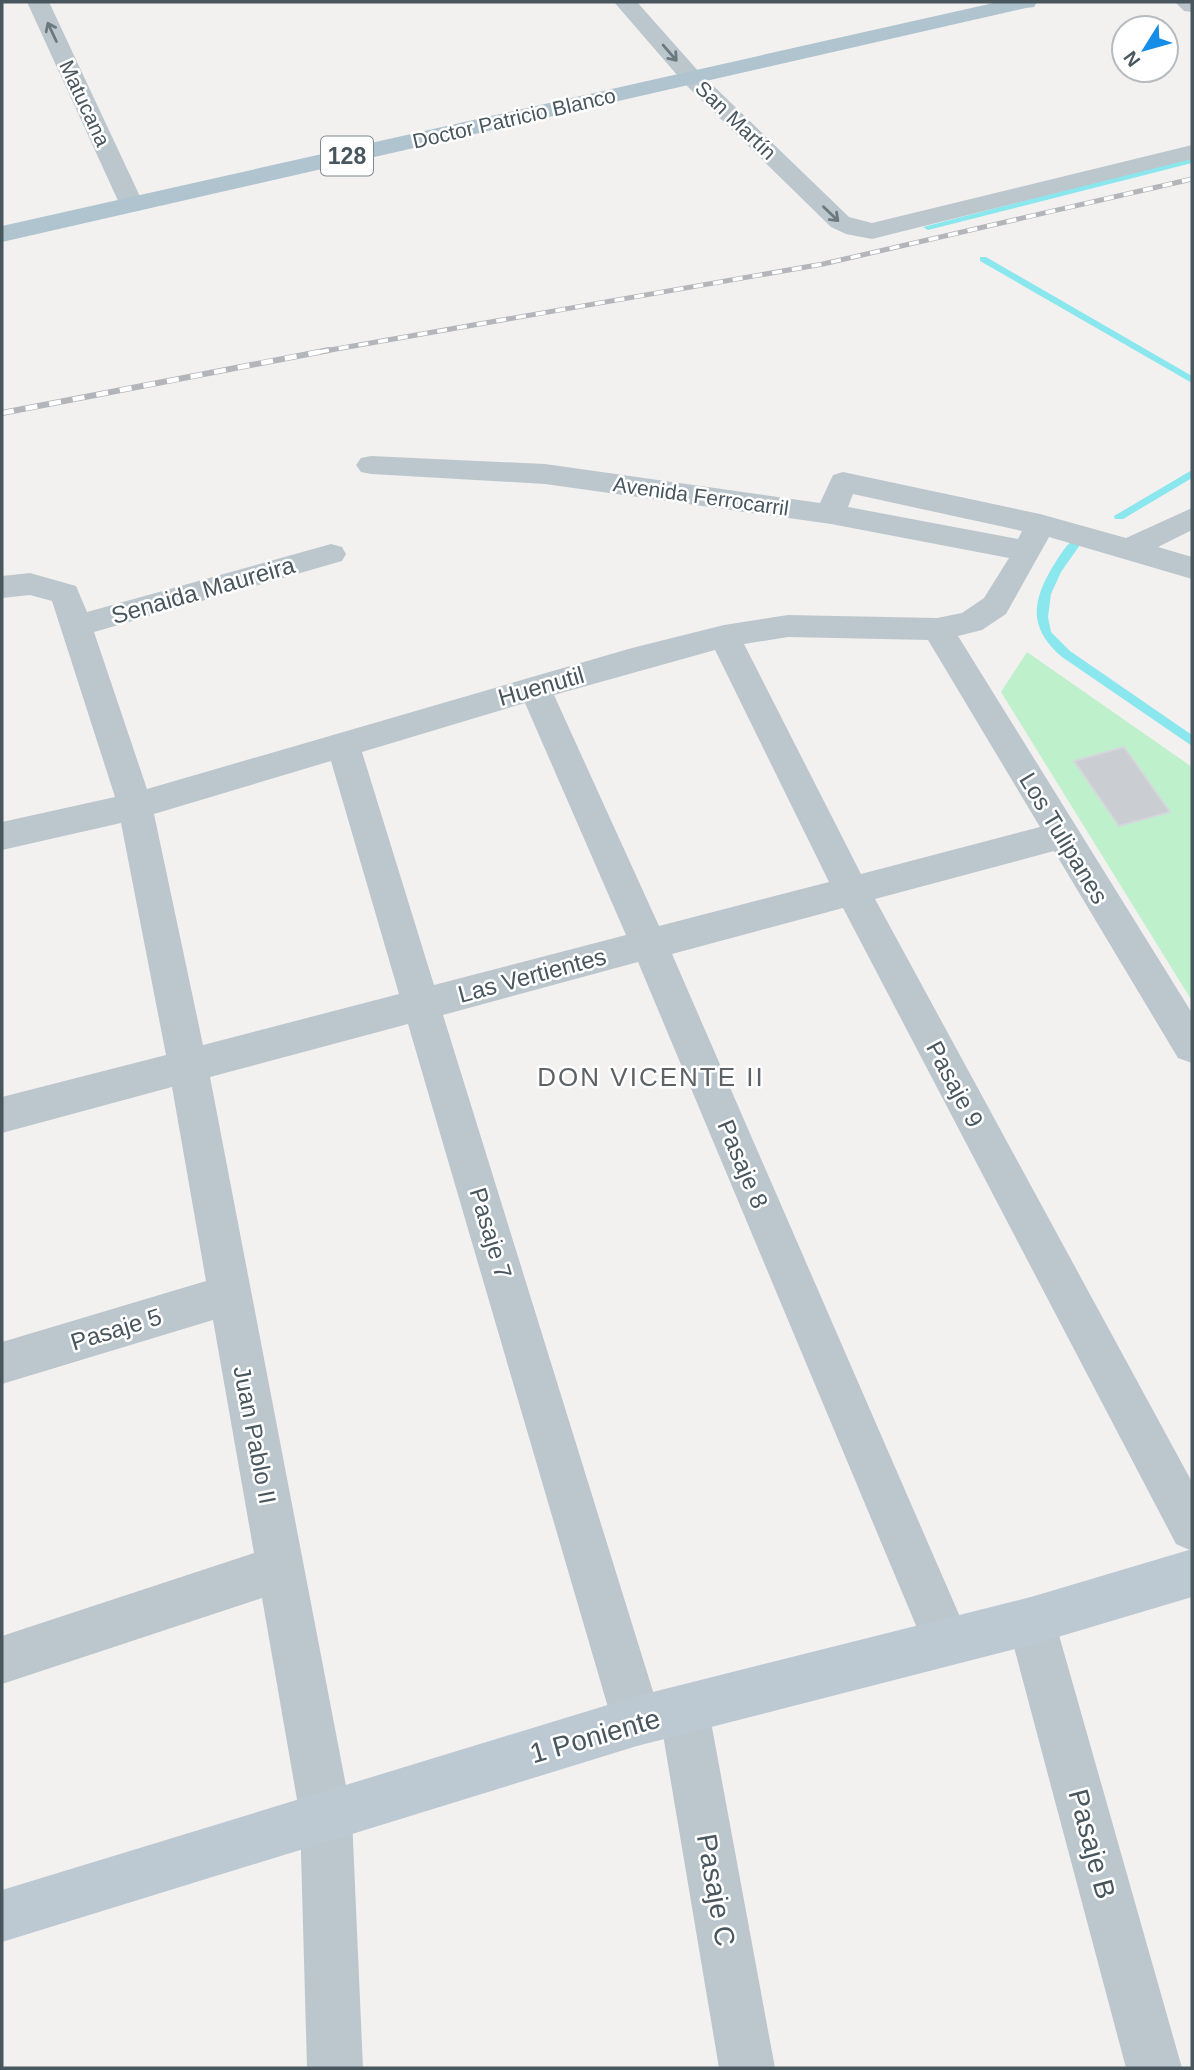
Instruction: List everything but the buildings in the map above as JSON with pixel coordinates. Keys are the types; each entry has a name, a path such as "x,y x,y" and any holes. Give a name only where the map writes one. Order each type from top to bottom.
{"main road":[{"name":"Doctor Patricio Blanco","path":"2,234 1026,2"}],"street":[{"name":"Matucana","path":"38,2 132,205"},
{"name":"San Martín","path":"625,2 692,78 839,222 855,229 872,231 1192,152"},
{"path":"1186,2 1192,6"},
{"name":"Avenida Ferrocarril","path":"371,465 545,474 831,514 843,482 1044,535"},
{"path":"1118,544 1192,517"},
{"path":"1044,535 1118,544 1192,568"},
{"name":"Huenutil","path":"2,836 135,806 536,688 724,636 788,626 937,629 971,622 995,606 1044,535"},
{"name":"Senaida Maureira","path":"75,626 331,554"},
{"name":"Juan Pablo II","path":"2,587 30,584 65,594 135,806 188,1066 326,1817 335,2068"},
{"name":"Los Tulipanes","path":"937,629 1192,1046"},
{"name":"Pasaje 9","path":"724,636 852,891 1192,1528"},
{"name":"Pasaje 8","path":"536,688 649,944 947,1642"},
{"name":"Pasaje 7","path":"343,745 422,1004 661,1716"},
{"name":"Las Vertientes","path":"2,1115 1063,835"},
{"name":"Pasaje 5","path":"2,1363 229,1295"},
{"path":"2,1660 280,1568"},
{"name":"1 Poniente","path":"2,1916 661,1716 1031,1621 1192,1573"},
{"name":"Pasaje B","path":"1031,1621 1154,2068"},
{"name":"Pasaje C","path":"661,1716 747,2068"}],"green space":[{"path":"1027,652 1192,767 1192,1001 1001,692"}],"waterway":[{"path":"928,227 1192,160"},
{"path":"983,259 1192,380"},
{"path":"1119,516 1192,473"},
{"path":"1076,542 1062,560 1045,594 1042,617 1046,632 1066,654 1192,741"}],"railway":[{"path":"319,352 823,264 1192,179"},
{"path":"2,413 329,350"}],"district":[{"name":"DON VICENTE II","path":"651,1077"}]}
